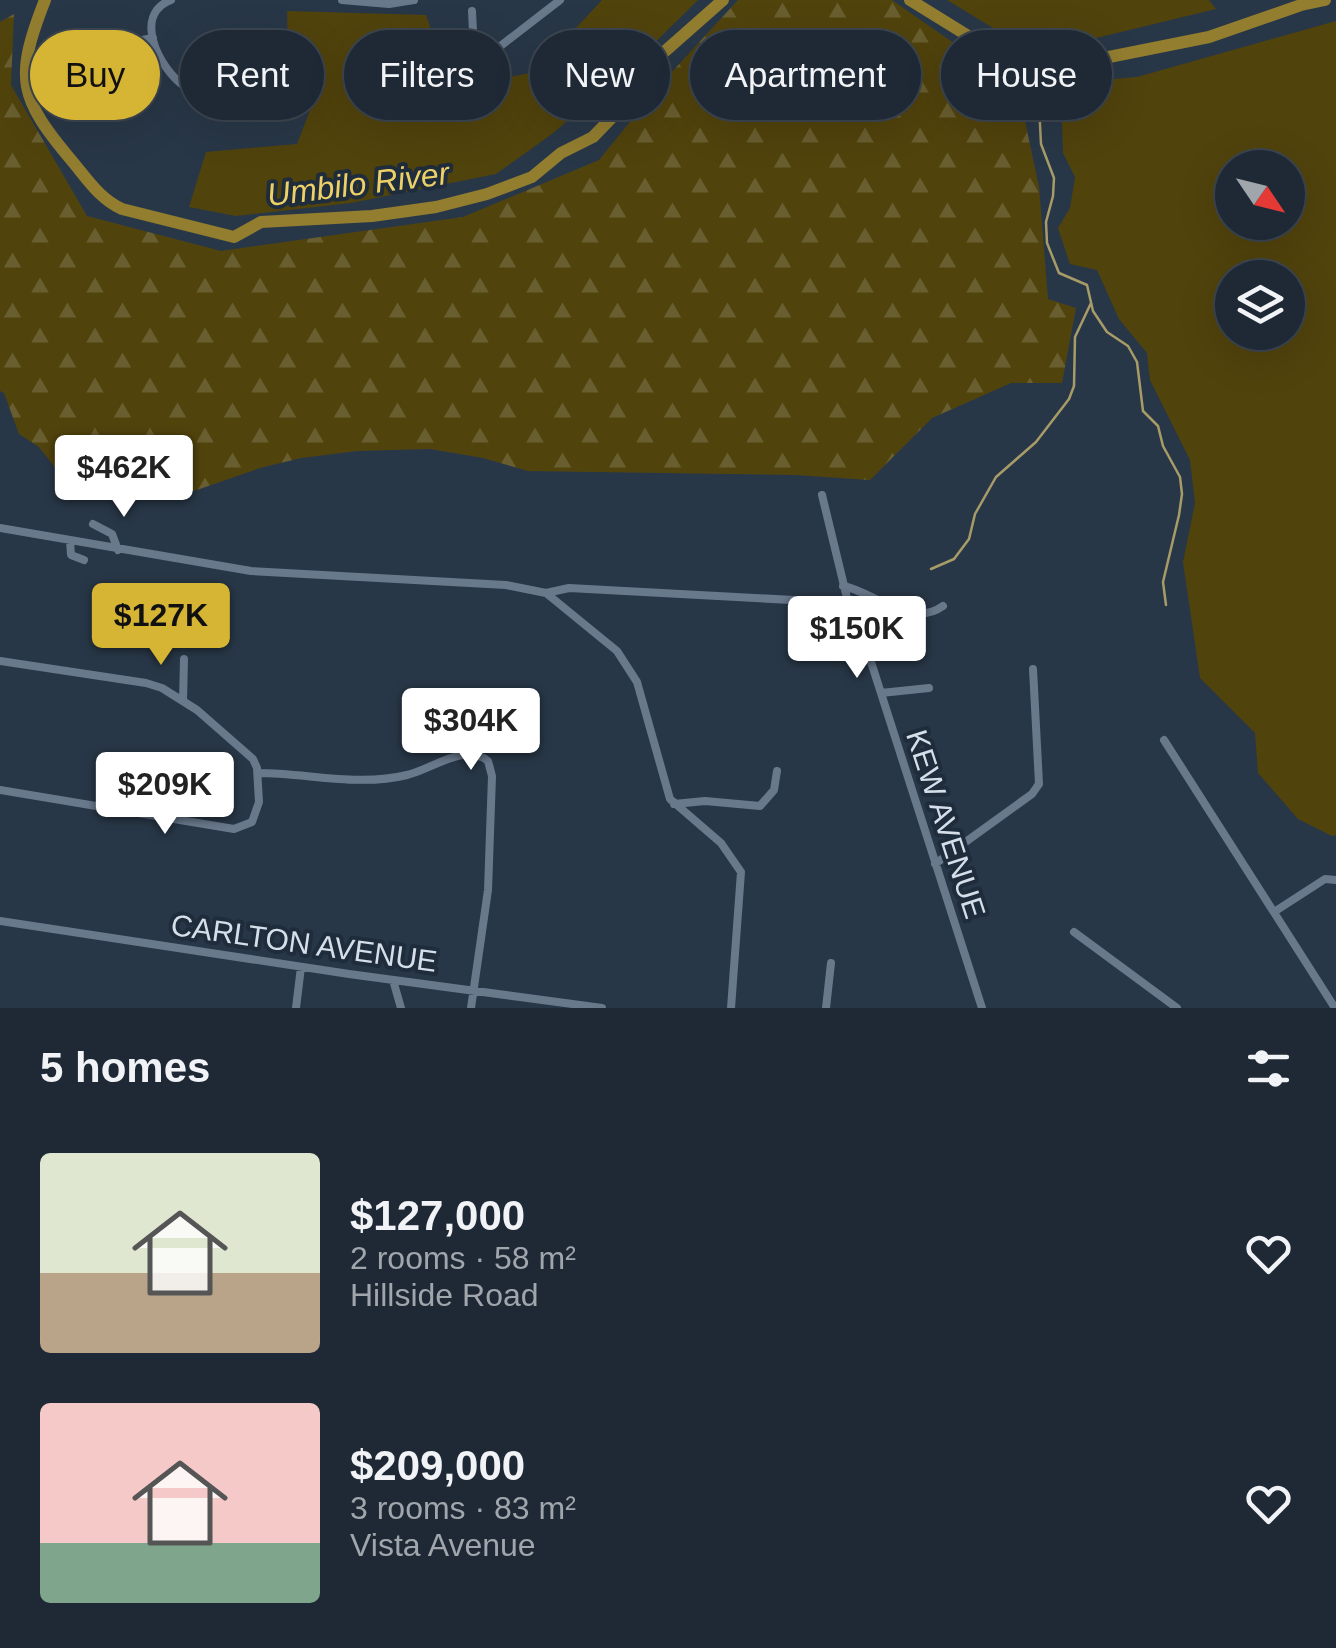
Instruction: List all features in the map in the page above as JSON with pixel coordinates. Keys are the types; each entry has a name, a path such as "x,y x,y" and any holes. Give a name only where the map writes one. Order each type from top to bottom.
{"street":[{"path":"153,30 156,8 172,0"},
{"path":"342,0 389,4 414,0"},
{"path":"539,0 546,11"},
{"path":"472,11 474,52 485,58 560,0"},
{"path":"160,58 180,82"},
{"name":"KEW AVENUE","path":"822,495 848,603 855,612 982,1008"},
{"path":"93,524 112,534 118,550"},
{"path":"0,528 252,571 506,584 546,593 569,588 848,603"},
{"path":"70,541 71,555 84,560"},
{"path":"843,586 909,612 932,612 943,606"},
{"path":"546,593 618,651 628,665 637,682 664,784 674,804 722,842 741,872 731,1008"},
{"path":"183,701 184,659"},
{"path":"0,661 146,683 183,701 248,752 258,773 260,802 252,822 234,829 0,790"},
{"path":"936,864 1032,794 1039,784 1033,670"},
{"path":"881,693 929,688"},
{"path":"1164,740 1336,1008"},
{"path":"258,773 386,780 468,754 488,761 492,776 488,890 471,1008"},
{"path":"674,804 705,801 760,806 774,790 778,771"},
{"path":"1274,912 1325,879 1336,880"},
{"name":"CARLTON AVENUE","path":"0,920 602,1008"},
{"path":"1074,932 1177,1008"},
{"path":"826,1008 831,963"},
{"path":"296,1008 302,967"},
{"path":"393,980 401,1008"}],"green space":[{"path":"602,0 698,0 668,30 574,30"},
{"path":"738,0 892,0 941,34 941,120 1025,120 1039,187 1048,299 1076,308 1062,383 1011,383 932,418 870,480 795,475 528,471 430,449 357,451 301,458 194,491 115,481 85,467 63,478 39,447 19,434 0,391 0,22 14,14 11,85 87,216 221,251 463,217 599,160 631,120 670,120 670,74 690,52 690,120 921,120 921,30 710,30"},
{"path":"947,0 1209,0 1216,9 1112,34 1112,30 996,30"},
{"path":"287,11 426,15 431,30 344,30 344,120 510,120 510,77 530,73 530,120 568,120 496,174 351,203 236,216 189,207 206,152 297,144 306,120 324,120 324,30 287,30"},
{"path":"1336,21 1336,835 1298,819 1258,773 1255,733 1200,678 1183,562 1195,503 1190,460 1150,380 1147,353 1119,319 1097,270 1070,264 1058,228 1070,208 1075,177 1063,153 1060,120 1112,120 1112,79 1137,77"}],"waterway":[{"name":"Umbilo River","path":"45,0 29,50 27,87 54,139 114,205 234,237 261,222 372,216 436,207 532,177 561,153 593,137 663,53 723,0"},
{"name":"Umbilo River","path":"910,0 1020,68 1039,71 1209,37 1325,0"},
{"path":"1040,120 1041,144 1054,178 1046,222 1047,243 1059,273 1087,285 1093,311 1107,332 1128,346 1137,362 1143,411 1158,426 1163,446 1180,477 1179,515 1163,582 1166,605"},
{"path":"931,569 954,559 969,539 975,514 996,477 1036,442 1069,399 1074,386 1075,337 1091,303"}]}
